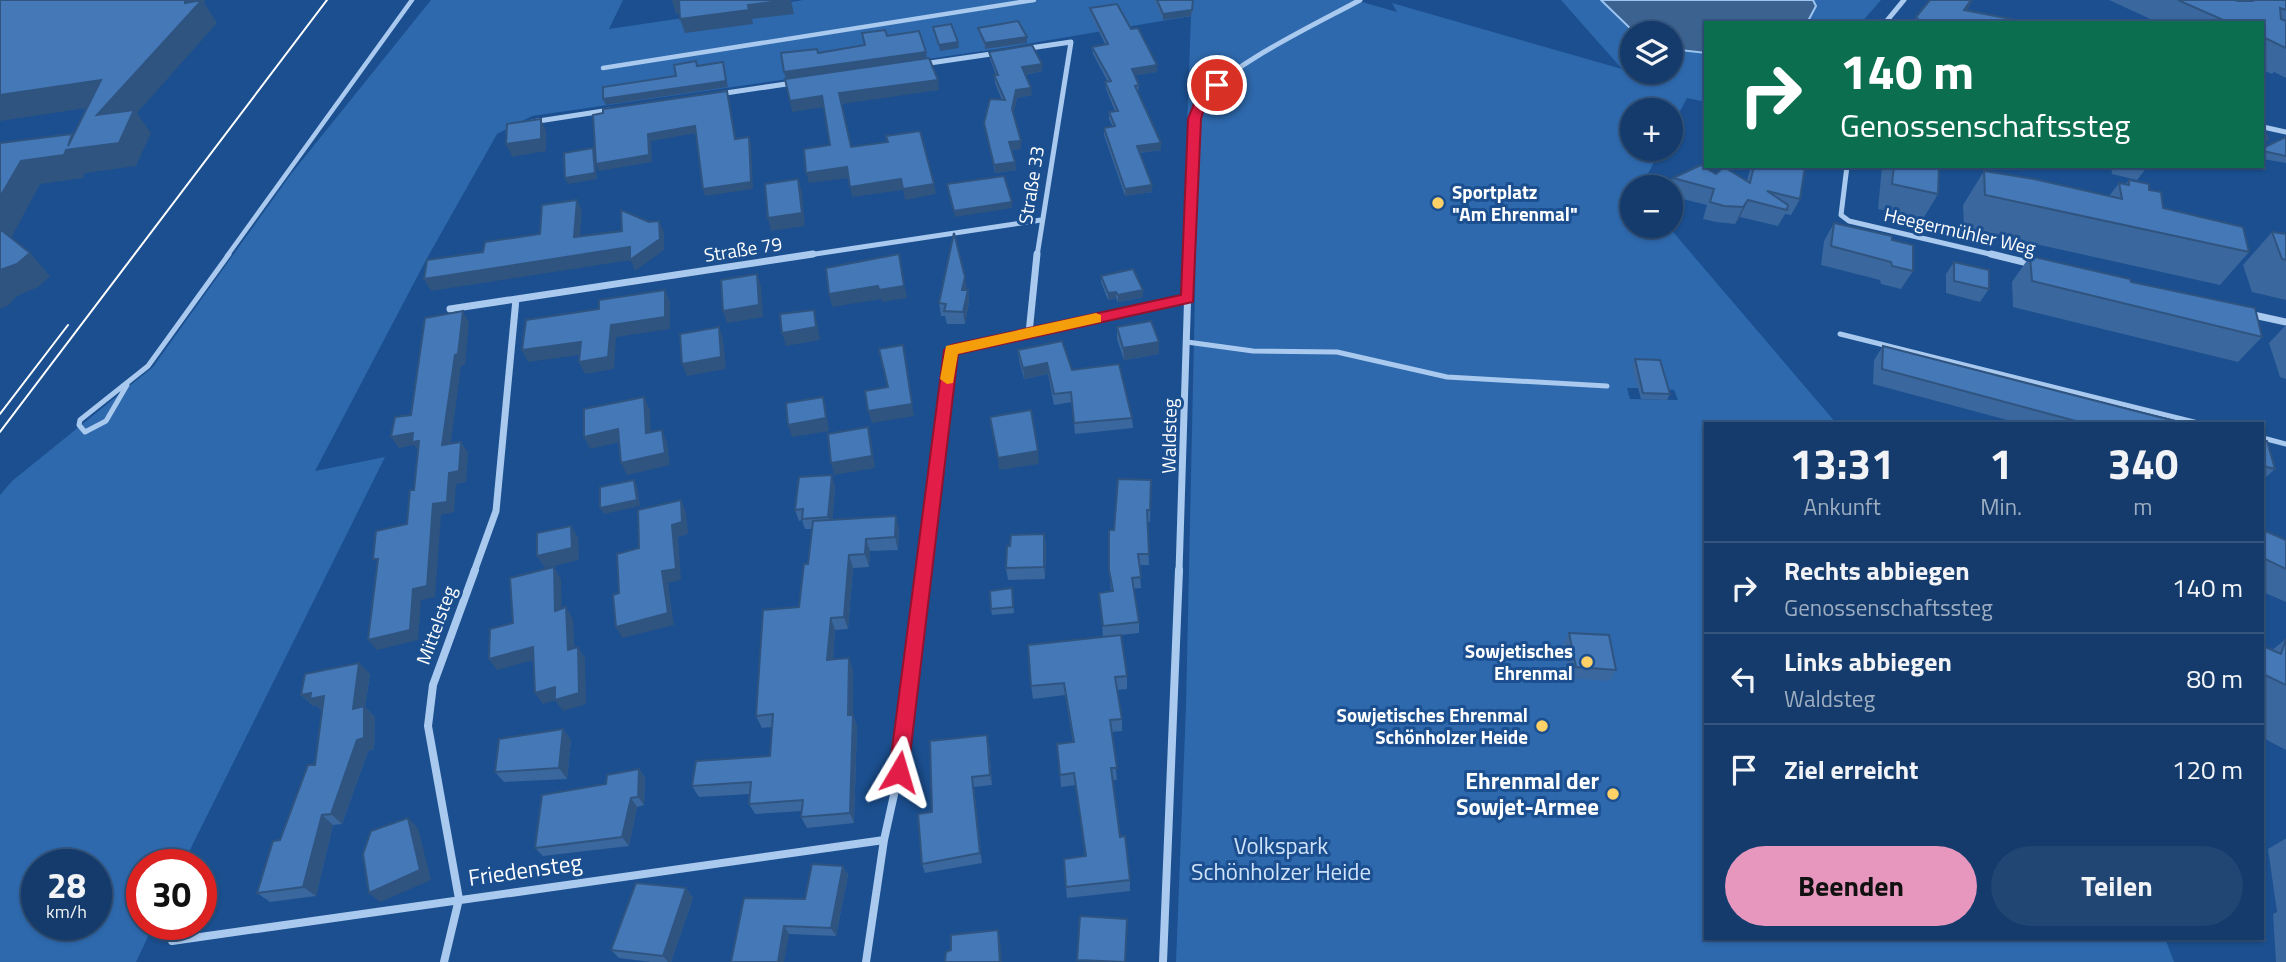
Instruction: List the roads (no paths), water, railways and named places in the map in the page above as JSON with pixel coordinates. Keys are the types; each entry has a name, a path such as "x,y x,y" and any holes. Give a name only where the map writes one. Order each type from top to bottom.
{"street":[{"path":"1887,21 1903,0"},
{"name":"Waldsteg","path":"1163,962 1195,119 1199,104 1217,85 1251,61 1358,1"},
{"name":"Straße 33","path":"1015,50 1071,42 1041,220 1029,333"},
{"path":"918,64 1001,52"},
{"path":"705,96 801,82"},
{"path":"527,122 623,108"},
{"path":"2264,127 2286,132"},
{"name":"Heegermühler Weg","path":"1847,168 1841,215 1849,221 2045,267"},
{"name":"Straße 79","path":"450,309 1041,220"},
{"path":"866,962 884,840 899,772 951,350 1188,298"},
{"name":"Mittelsteg","path":"443,962 459,899 428,726 433,685 496,511 516,299"},
{"path":"2246,313 2286,322"},
{"name":"Friedensteg","path":"172,941 884,840"}],"lane":[{"path":"127,384 121,399 99,429 85,432 79,425 80,420 148,366 412,0"},
{"path":"603,68 1034,0"},
{"path":"1345,0 1358,1"},
{"path":"1840,334 2194,422"},
{"path":"1187,342 1253,351 1337,352 1447,377 1607,386"},
{"path":"2264,438 2286,444"}],"tram line":[{"path":"0,432 327,0"},
{"path":"0,414 68,325"}],"place":[{"name":"Sportplatz \"Am Ehrenmal\"","path":"1438,203"},
{"name":"Sowjetisches Ehrenmal","path":"1587,662"},
{"name":"Sowjetisches Ehrenmal Schönholzer Heide","path":"1542,726"},
{"name":"Ehrenmal der Sowjet-Armee","path":"1613,794"}],"park label":[{"name":"Volkspark Schönholzer Heide","path":"1281,859"}]}
